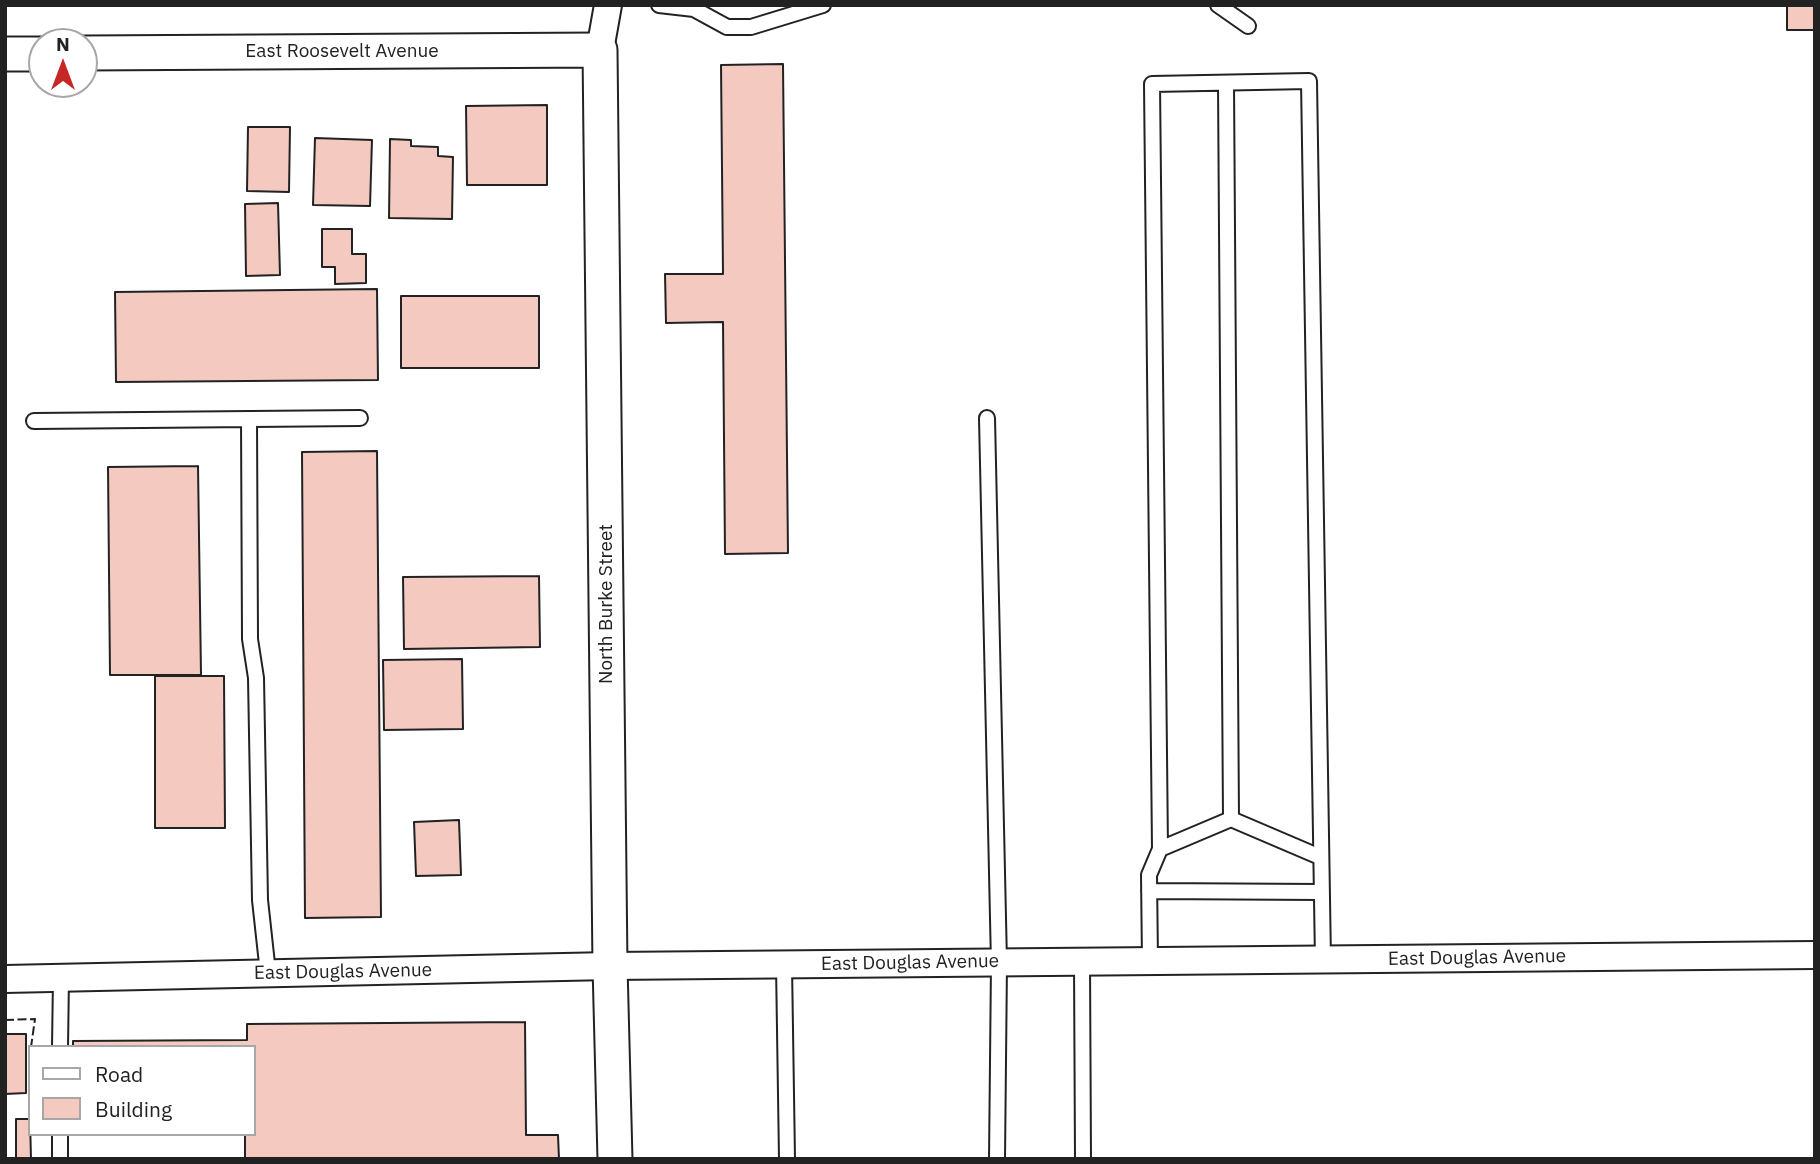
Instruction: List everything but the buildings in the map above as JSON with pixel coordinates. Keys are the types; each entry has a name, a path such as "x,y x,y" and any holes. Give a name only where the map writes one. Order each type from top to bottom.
{"street":[{"path":"600,50 608,5"},
{"name":"East Roosevelt Avenue","path":"98,53 600,50"},
{"name":"North Burke Street","path":"600,50 610,966 615,1159"},
{"path":"5,54 28,54"},
{"name":"East Douglas Avenue","path":"5,979 610,966 1815,955"}],"lane":[{"path":"659,5 694,9 727,27 751,27 823,5"},
{"path":"1218,5 1248,26"},
{"path":"1150,962 1149,876 1160,849 1152,83 1309,81 1323,960"},
{"path":"1226,82 1231,819"},
{"path":"34,421 360,418"},
{"path":"987,418 999,962 998,1159"},
{"path":"249,419 250,639 257,678 260,900 268,974"},
{"path":"1160,849 1231,819 1320,857"},
{"path":"1149,891 1321,892"},
{"path":"1082,962 1083,1159"},
{"path":"784,965 787,1159"},
{"path":"60,1045 61,978"},
{"path":"60,1136 60,1159"}],"fence":[{"path":"5,1020 35,1019 31,1045"}]}
